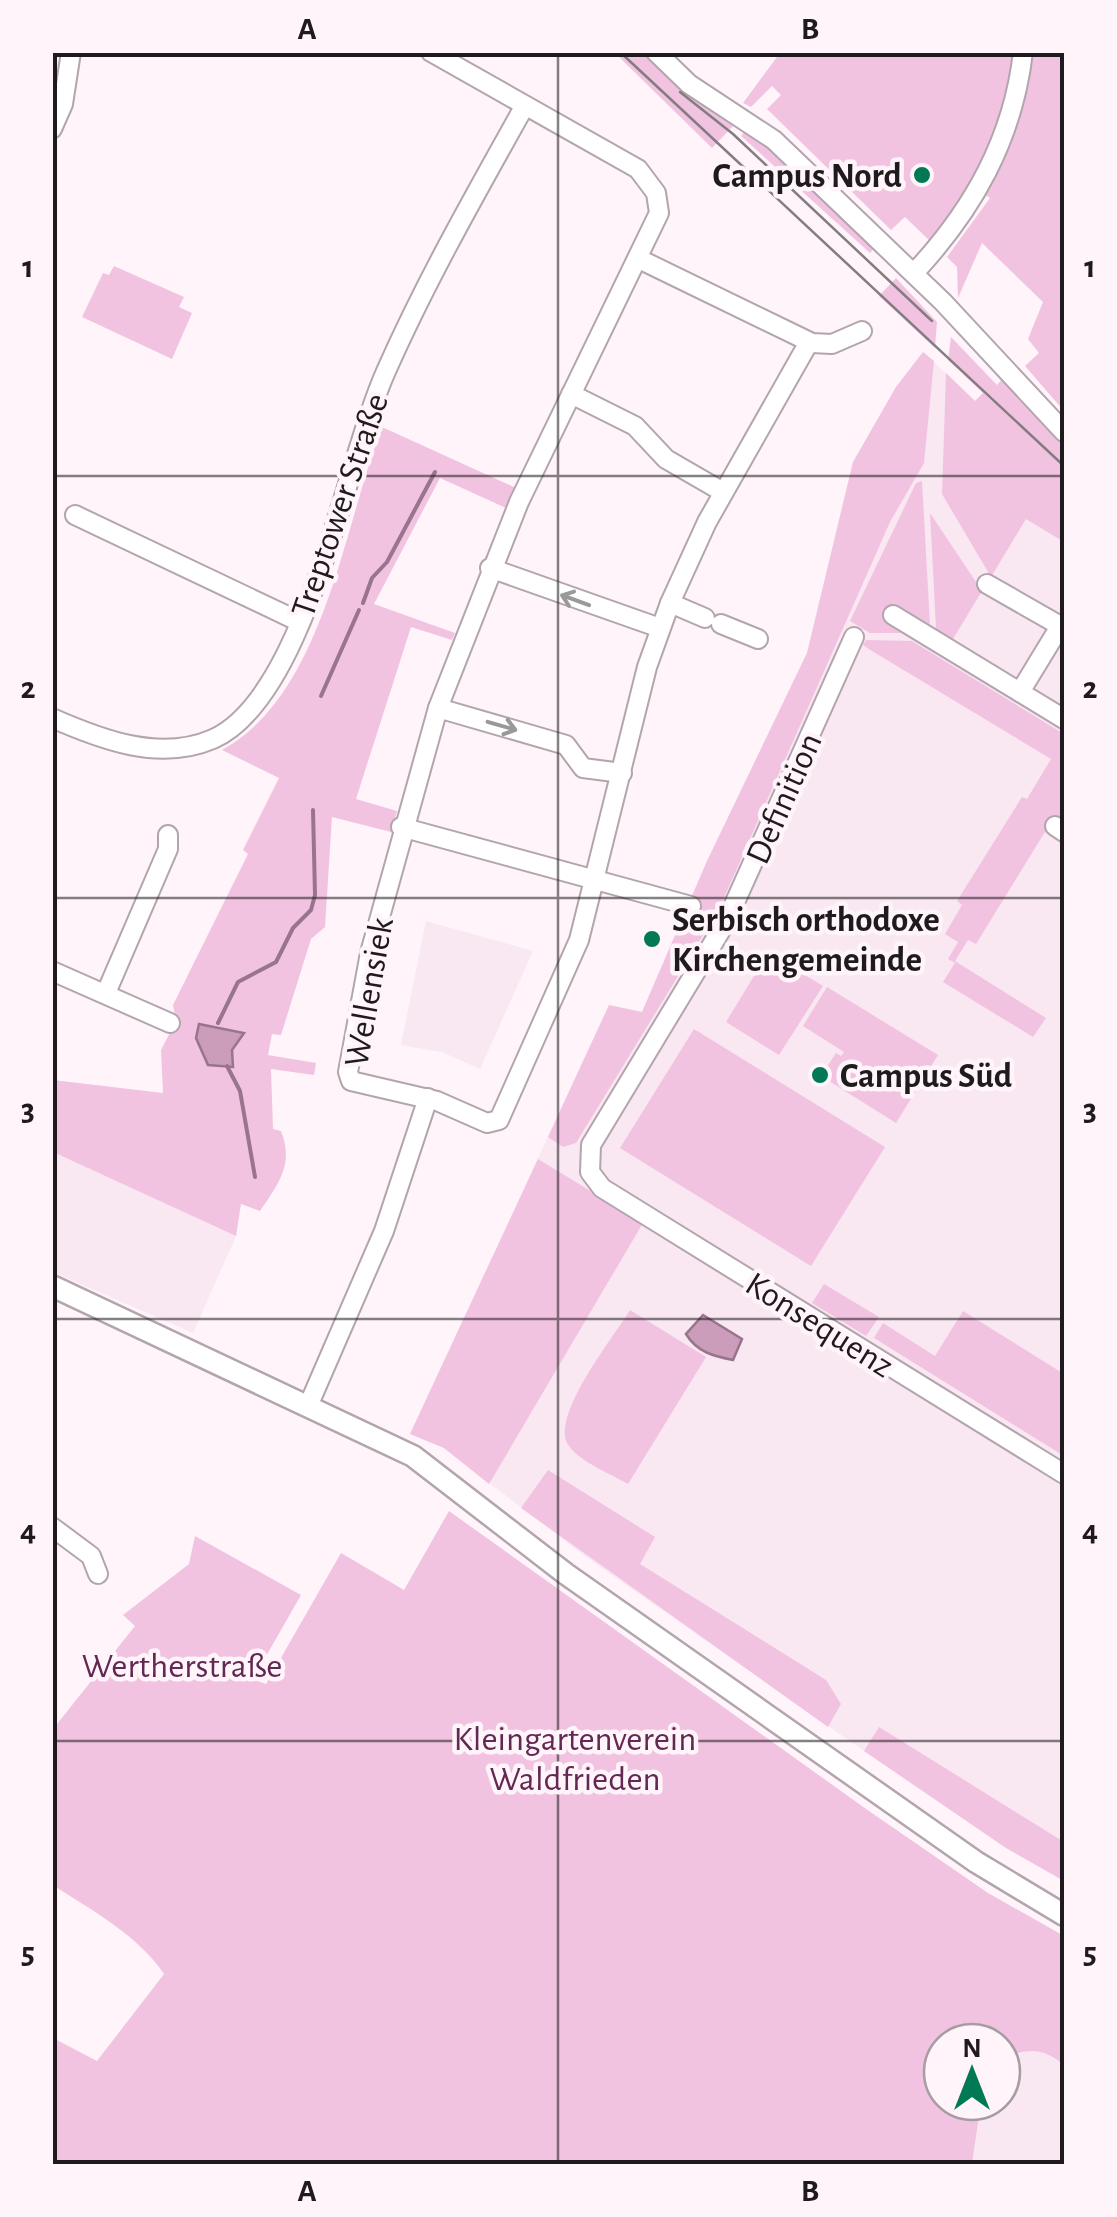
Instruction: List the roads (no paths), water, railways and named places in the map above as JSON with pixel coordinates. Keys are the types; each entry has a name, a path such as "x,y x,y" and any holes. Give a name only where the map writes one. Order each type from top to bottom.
{"main road":[{"path":"52,1286 413,1456 582,1585 976,1862 1064,1915"}],"street":[{"path":"52,129 63,104 71,52"},
{"path":"432,52 524,107"},
{"path":"656,52 689,84 774,140 914,273 1024,384 1064,432"},
{"path":"914,273 954,227 992,165 1008,121 1022,52"},
{"name":"Wellensiek","path":"524,107 638,170 652,184 659,204 655,227 490,568 438,708 401,826 370,953 348,1077 355,1083 428,1098 487,1123 499,1120 570,963 597,881 660,628 723,492 808,342"},
{"name":"Treptower Straße","path":"52,718 118,744 148,748 213,739 256,704 274,678 300,622 384,374 444,252 524,107"},
{"path":"638,260 808,342 832,344 862,331"},
{"path":"571,394 635,426 666,459 723,492"},
{"path":"75,515 300,622"},
{"path":"490,568 660,628"},
{"path":"987,584 1062,628 1020,692"},
{"path":"670,603 758,639"},
{"path":"894,614 1064,720"},
{"name":"Definition","path":"588,1164 591,1145 727,920 854,636"},
{"path":"438,708 566,745 583,768 622,773"},
{"path":"401,826 690,906"},
{"path":"106,993 168,849 168,835"},
{"path":"52,970 170,1024"},
{"path":"309,1404 384,1230 428,1098"},
{"name":"Konsequenz","path":"588,1164 602,1188 1064,1474"},
{"path":"52,1527 92,1556 98,1574"}],"waterway":[{"path":"363,603 372,578 387,562 435,472"},
{"path":"321,696 359,610"},
{"path":"218,1023 238,982 276,962 293,928 311,910 315,895 313,810"},
{"path":"227,1066 240,1091 255,1177"}],"tram line":[{"path":"620,52 1064,466"},
{"path":"680,92 733,134 932,321"}],"place":[{"name":"Campus Nord","path":"922,175"},
{"name":"Serbisch orthodoxe Kirchengemeinde","path":"652,939"},
{"name":"Campus Süd","path":"820,1075"}],"park label":[{"name":"Wertherstraße","path":"182,1665"},
{"name":"Kleingartenverein Waldfrieden","path":"575,1758"}]}
